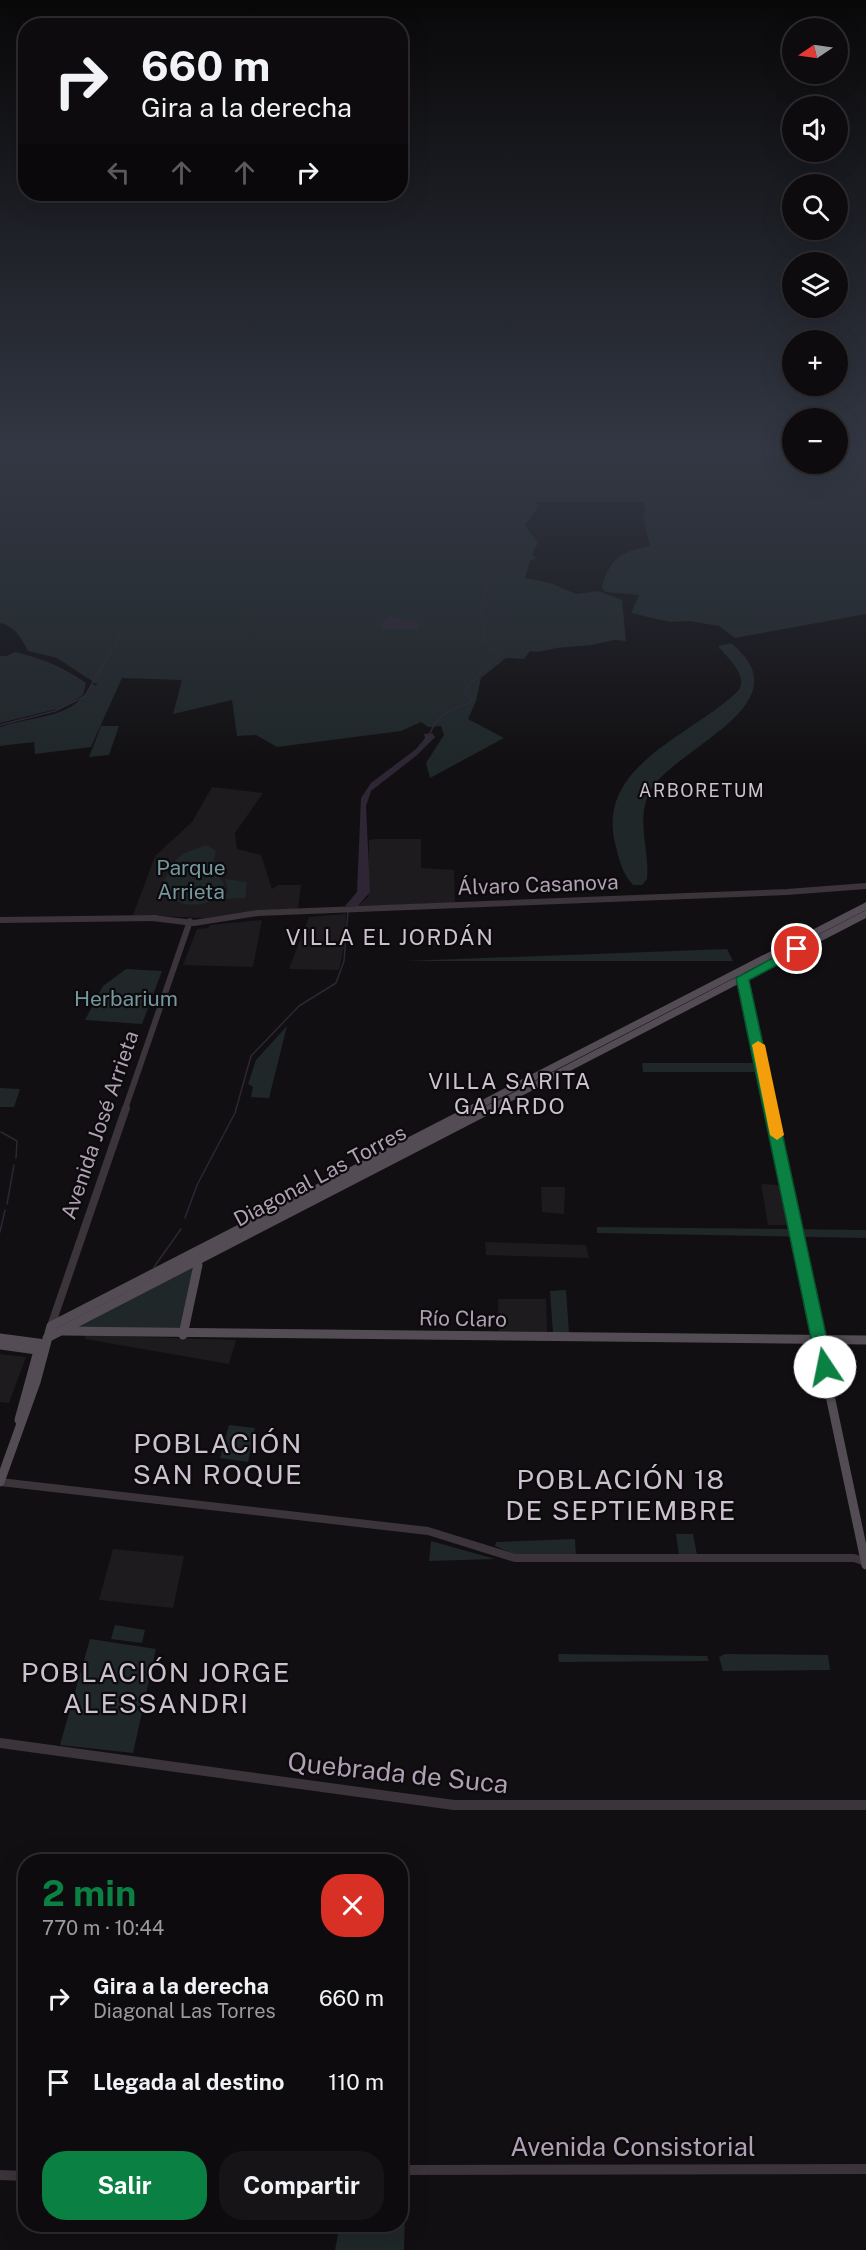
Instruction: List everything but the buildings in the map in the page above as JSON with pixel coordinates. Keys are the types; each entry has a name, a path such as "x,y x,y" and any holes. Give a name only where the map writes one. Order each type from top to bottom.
{"main road":[{"name":"Diagonal Las Torres","path":"55,1329 198,1261 866,906"},
{"name":"Diagonal Las Torres","path":"44,1346 55,1329 187,1256 741,974 866,914"},
{"path":"741,974 866,1563"},
{"path":"183,1335 198,1261 187,1256"},
{"name":"Río Claro","path":"55,1329 183,1335 866,1340"},
{"path":"0,1338 44,1346"},
{"path":"0,1345 44,1346"},
{"path":"0,1482 19,1424 21,1407 44,1346"}],"street":[{"name":"Álvaro Casanova","path":"0,922 152,918 190,921 237,915 848,890 866,885"},
{"path":"551,901 581,904"},
{"name":"Álvaro Casanova","path":"350,910 404,910 414,907"},
{"name":"Avenida José Arrieta","path":"55,1329 190,921"},
{"path":"0,1482 428,1532 515,1557 854,1558 866,1563"},
{"name":"Quebrada de Suca","path":"0,1743 454,1805 866,1805"},
{"name":"Avenida Consistorial","path":"408,2170 866,2169"},
{"path":"0,2175 18,2176"}],"shaded area":[{"path":"391,616 417,622 419,629 380,629 385,619"},
{"path":"432,733 435,737 416,756 371,791 366,806 370,892 358,906 345,906 357,892 361,798 371,783 416,749 425,738 424,734"},
{"path":"212,787 263,793 235,833 237,849 261,855 272,889 278,885 301,885 298,909 205,918 133,915 155,856 192,822"},
{"path":"421,839 421,868 454,870 455,903 358,906 368,897 369,840"},
{"path":"346,914 345,941 339,970 289,969 309,917"},
{"path":"262,920 253,967 183,965 197,929 208,928 210,925"},
{"path":"761,1184 778,1185 783,1188 791,1223 789,1225 768,1225"},
{"path":"541,1187 565,1187 564,1214 542,1212"},
{"path":"485,1242 586,1245 589,1258 486,1255"},
{"path":"498,1299 546,1299 547,1332 499,1331"},
{"path":"86,1335 236,1340 229,1364 85,1339"},
{"path":"0,1354 26,1357 9,1403 0,1402"},
{"path":"113,1549 184,1556 173,1608 99,1600"}],"green space":[{"path":"0,553 533,553 536,558 530,561 525,578 550,583 576,594 598,591 622,600 626,641 614,640 592,645 530,651 524,659 506,658 481,678 476,701 468,719 504,738 430,778 426,763 444,735 441,726 428,727 421,722 401,731 277,747 256,735 237,736 232,700 173,714 182,680 122,678 91,747 35,754 34,742 0,746 0,727 63,711 74,705 91,685 98,685 57,658 28,651 14,630 0,623"},
{"path":"626,553 866,553 866,614 735,638 719,626 689,621 670,622 631,613 639,595 605,592 602,587 609,569 618,558"},
{"path":"731,643 750,665 754,685 746,704 730,722 667,772 652,788 644,810 643,821 647,879 642,885 633,885 624,871 615,843 613,816 620,792 634,772 653,754 739,690 741,678 739,672 718,646"},
{"path":"15,652 52,664 77,677 86,683 83,695 61,708 0,723 0,656 7,656"},
{"path":"101,726 119,726 109,755 89,757"},
{"name":"Parque Arrieta","path":"206,845 216,851 212,868 224,883 222,894 206,903 196,905 178,902 171,898 166,891 164,881 175,861 183,854"},
{"path":"225,879 247,882 245,898 224,899 228,890"},
{"path":"727,949 733,961 405,961"},
{"name":"Herbarium","path":"126,969 162,971 142,1024 85,1020 103,986"},
{"path":"287,1026 269,1098 251,1097 253,1087 248,1084 256,1060"},
{"path":"642,1063 753,1063 755,1072 643,1072"},
{"path":"0,1088 20,1089 14,1107 0,1107"},
{"path":"597,1227 866,1230 866,1238 597,1233"},
{"path":"197,1263 182,1332 69,1329"},
{"path":"566,1290 569,1333 553,1333 550,1291"},
{"path":"229,1425 255,1428 248,1462 220,1458"},
{"path":"676,1534 693,1534 697,1555 679,1555"},
{"path":"575,1539 576,1557 518,1556 495,1546 496,1542"},
{"path":"431,1541 495,1559 429,1561"},
{"path":"115,1625 145,1630 142,1643 111,1639"},
{"path":"90,1639 156,1649 133,1753 60,1745"},
{"path":"558,1654 707,1656 709,1661 559,1662"},
{"path":"725,1654 828,1655 830,1670 723,1671 719,1657"},
{"path":"339,2232 404,2232 404,2250 335,2250"}],"waterway":[{"path":"430,733 441,716 471,703 472,700 465,693 465,689 500,655 484,642 482,621 484,592 493,574 514,553"},
{"path":"862,554 866,557"},
{"path":"0,725 55,711 85,696 120,636"},
{"path":"185,1218 197,1185 235,1113 251,1056 299,1006 336,983 344,961 348,911"},
{"path":"1,1132 17,1141 16,1158"},
{"path":"7,1204 14,1165"},
{"path":"0,1232 5,1210"},
{"path":"154,1267 181,1229"}],"slow traffic":[{"path":"758,1045 777,1135"}],"district":[{"name":"ARBORETUM","path":"702,791"},
{"name":"VILLA EL JORDÁN","path":"390,937"},
{"name":"VILLA SARITA GAJARDO","path":"510,1094"},
{"name":"POBLACIÓN SAN ROQUE","path":"218,1460"},
{"name":"POBLACIÓN 18 DE SEPTIEMBRE","path":"621,1496"},
{"name":"POBLACIÓN JORGE ALESSANDRI","path":"156,1688"}],"route":[{"path":"797,949 742,978 764,1071 825,1367"}]}
